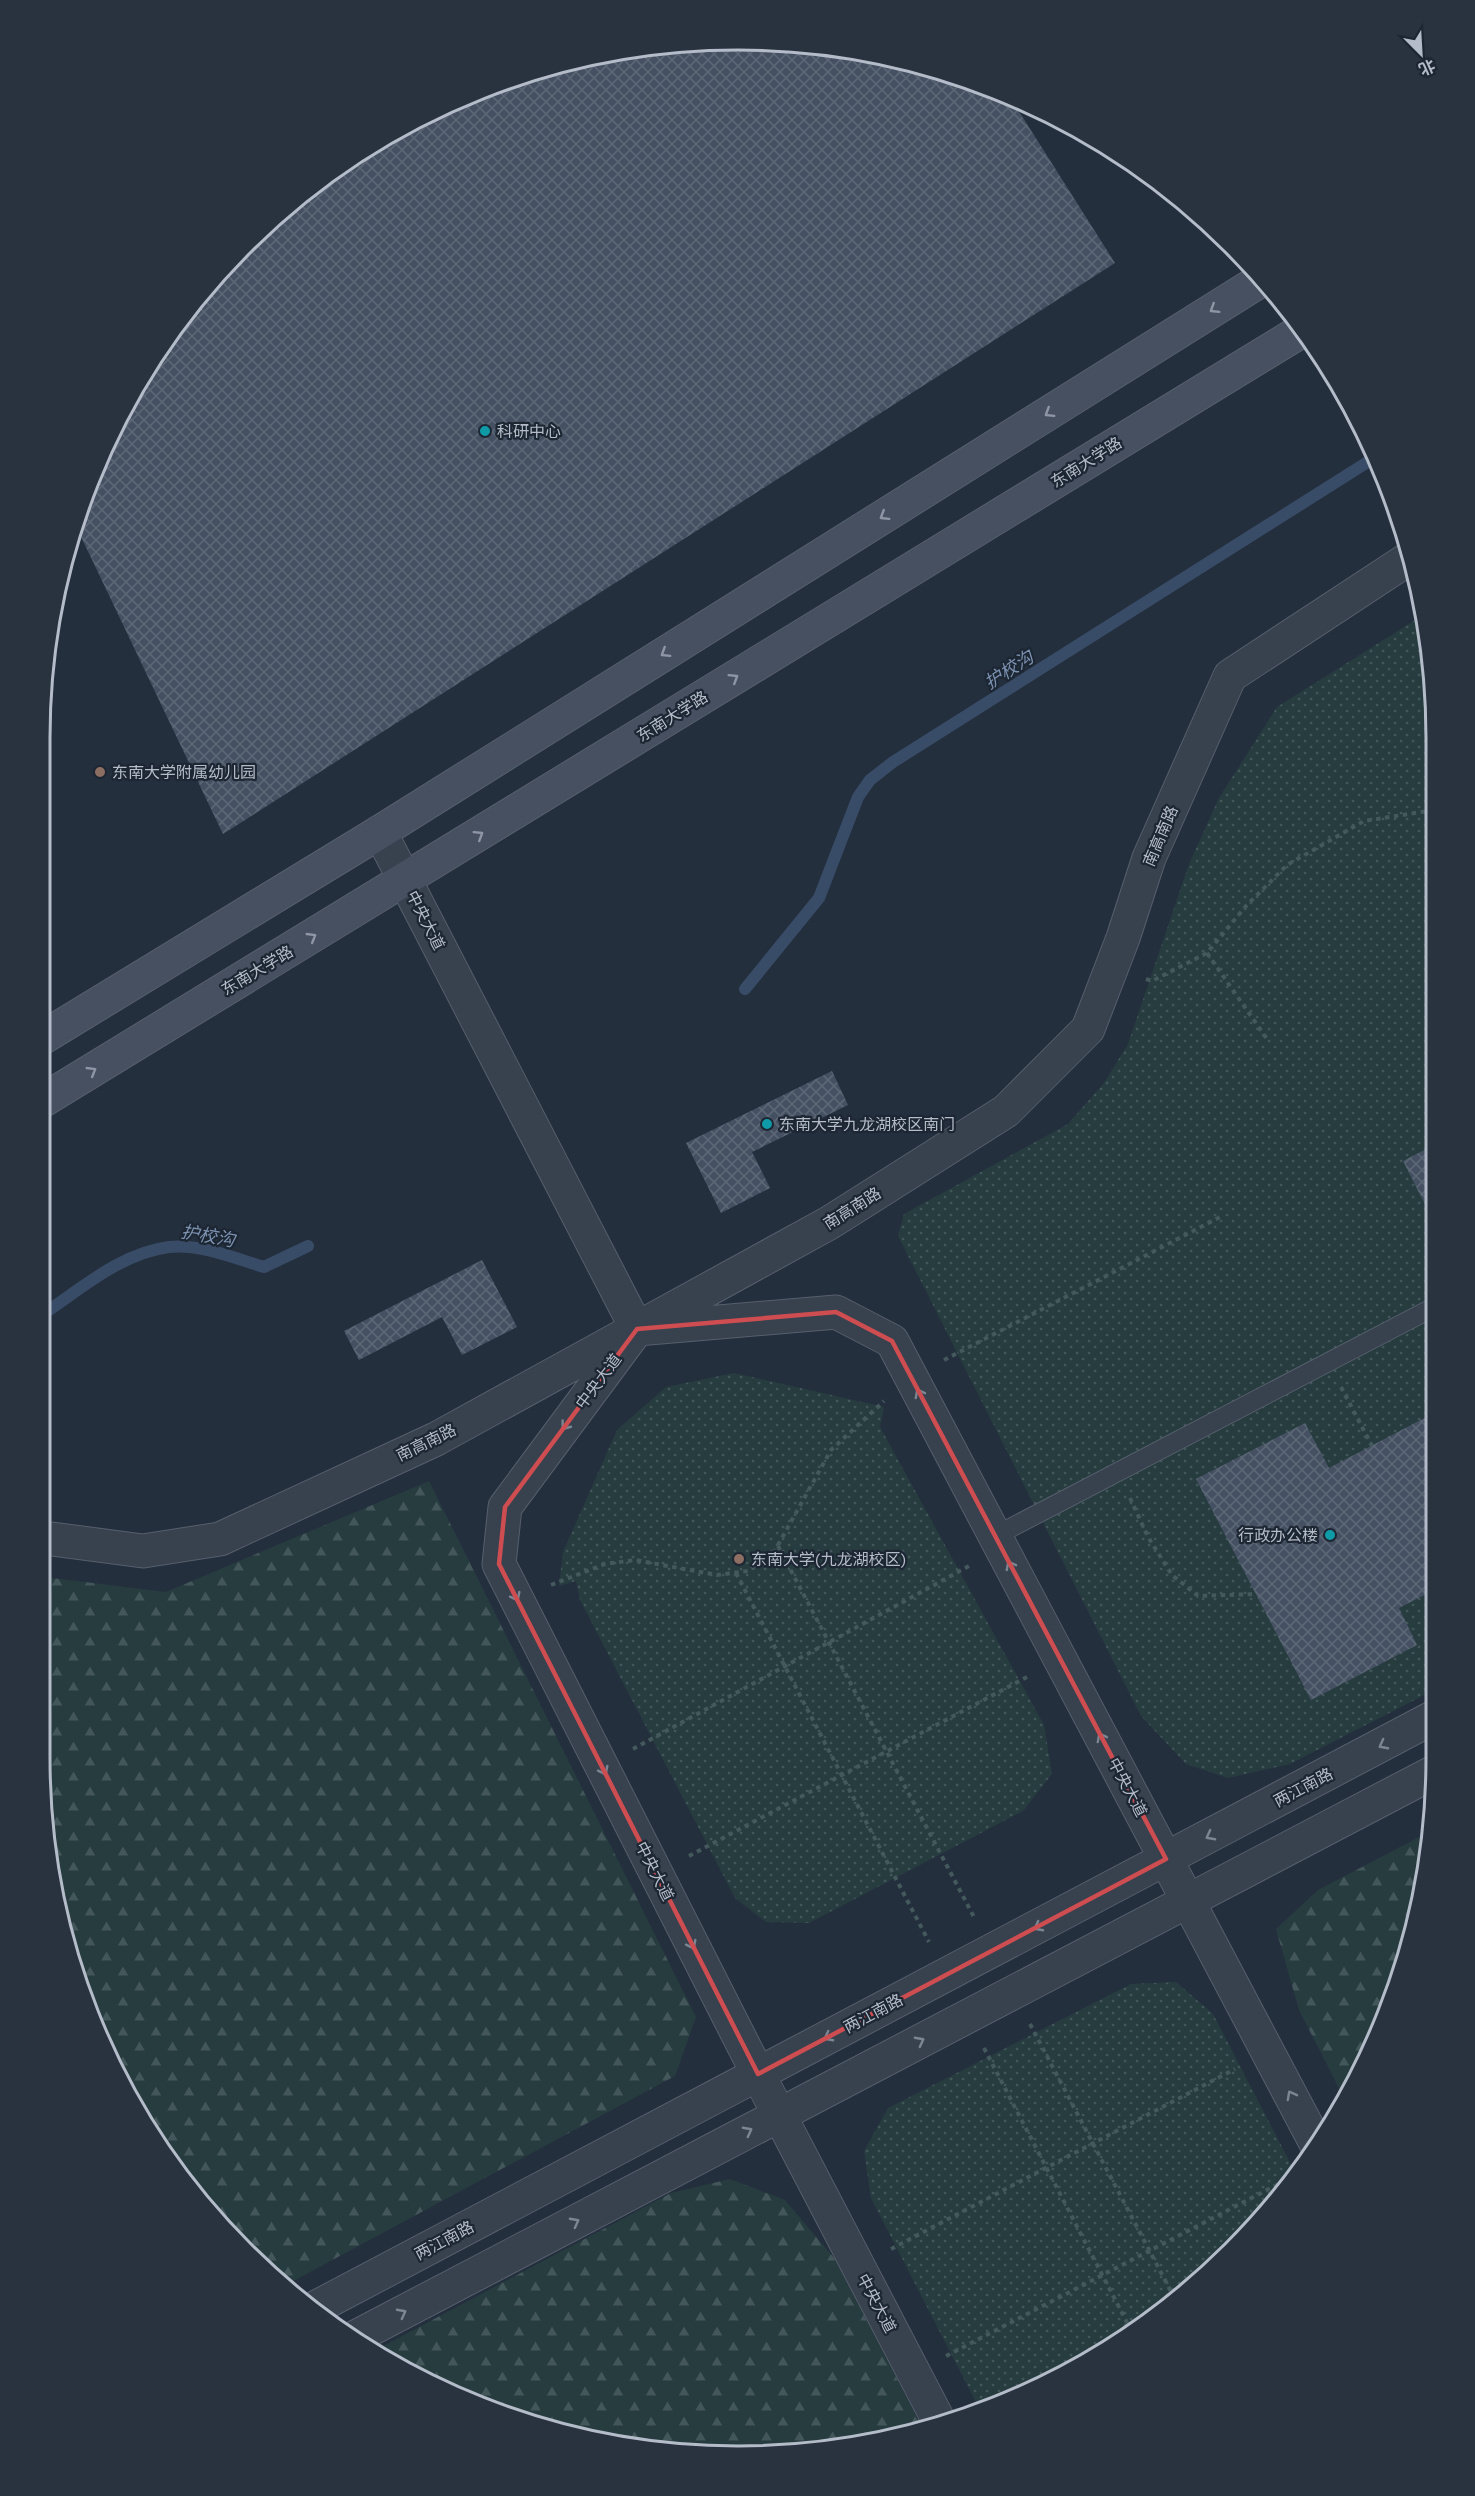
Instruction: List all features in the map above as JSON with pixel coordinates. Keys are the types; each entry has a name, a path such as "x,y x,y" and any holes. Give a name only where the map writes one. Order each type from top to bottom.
{"main road":[{"path":"50,1033 380,832 1255,284"},
{"name":"东南大学路","path":"50,1096 1295,335"}],"street":[{"name":"南高南路","path":"50,1539 143,1551 220,1539 436,1439 829,1223 1006,1111 1088,1029 1112,968 1149,858 1230,676 1403,562"},
{"name":"中央大道","path":"380,832 637,1329"},
{"name":"中央大道","path":"937,2417 758,2074 500,1564 505,1507 637,1329 836,1312 892,1341 1313,2137"},
{"name":"两江南路","path":"320,2305 1426,1721"},
{"path":"361,2334 1425,1777"}],"lane":[{"path":"998,1542 1118,1473 1426,1311"}],"path":[{"path":"1112,968 1152,981 1207,953 1246,906 1287,865 1364,821 1426,811"},
{"path":"1207,953 1267,1040"},
{"path":"517,1599 605,1564 635,1560 717,1575 748,1571 773,1554 831,1450 910,1377 1222,1216"},
{"path":"1328,1362 1371,1446"},
{"path":"1118,1473 1148,1537 1172,1575 1198,1596 1256,1594"},
{"path":"602,1766 829,1643 998,1542"},
{"path":"778,1546 992,1951"},
{"path":"736,1573 946,1975"},
{"path":"656,1874 1060,1659"},
{"path":"1013,1992 1171,2292"},
{"path":"967,2016 1128,2325"},
{"path":"858,2266 1268,2052"},
{"path":"914,2373 1277,2184"}],"highlighted area":[{"path":"836,1312 892,1341 1166,1859 758,2074 499,1564 505,1507 637,1329"}],"green space":[{"path":"1415,620 1420,648 1426,738 1426,1694 1290,1764 1228,1778 1186,1764 1141,1716 898,1236 904,1214 1068,1124 1104,1083 1128,1044 1189,864 1219,798 1277,707"},
{"path":"734,1373 884,1407 880,1427 1044,1725 1052,1774 1023,1811 809,1923 766,1922 735,1898 580,1600 576,1581 559,1586 563,1552 617,1430 666,1387"},
{"path":"429,1481 696,2017 675,2076 291,2282 251,2245 220,2212 165,2141 120,2063 86,1980 73,1937 55,1848 50,1758 50,1578 166,1592"},
{"path":"1421,1836 1412,1893 1389,1980 1355,2063 1340,2090 1299,2010 1276,1929 1318,1890"},
{"path":"1176,1982 1213,2014 1292,2166 1255,2212 1224,2245 1156,2304 1120,2331 1082,2354 1042,2376 977,2403 871,2198 864,2151 888,2108 1131,1984"},
{"path":"730,2179 785,2200 834,2258 919,2422 827,2441 782,2445 693,2445 648,2441 559,2423 516,2410 433,2376 381,2347 671,2193"}],"building":[{"name":"科研中心","path":"738,50 827,55 916,73 959,86 1018,109 1115,263 223,834 80,535 102,474 120,433 165,355 220,284 284,220 355,165 433,120 516,86 559,73 648,55"},
{"name":"东南大学九龙湖校区南门","path":"832,1071 848,1105 752,1152 770,1188 721,1213 686,1143"},
{"path":"1426,1149 1426,1206 1403,1161"},
{"path":"482,1260 517,1327 462,1355 442,1317 359,1360 344,1331"},
{"name":"行政办公楼","path":"1426,1417 1426,1594 1399,1608 1417,1645 1311,1700 1196,1479 1305,1423 1329,1468"}],"waterway":[{"name":"护校沟","path":"745,989 819,898 858,797 870,780 893,762 1368,462"},
{"name":"护校沟","path":"50,1309 102,1273 134,1256 151,1251 169,1247 193,1248 264,1267 308,1246"}],"place":[{"name":"科研中心","path":"485,431"},
{"name":"东南大学附属幼儿园","path":"100,772"},
{"name":"东南大学九龙湖校区南门","path":"767,1124"},
{"name":"行政办公楼","path":"1330,1535"},
{"name":"东南大学(九龙湖校区)","path":"739,1559"}]}
